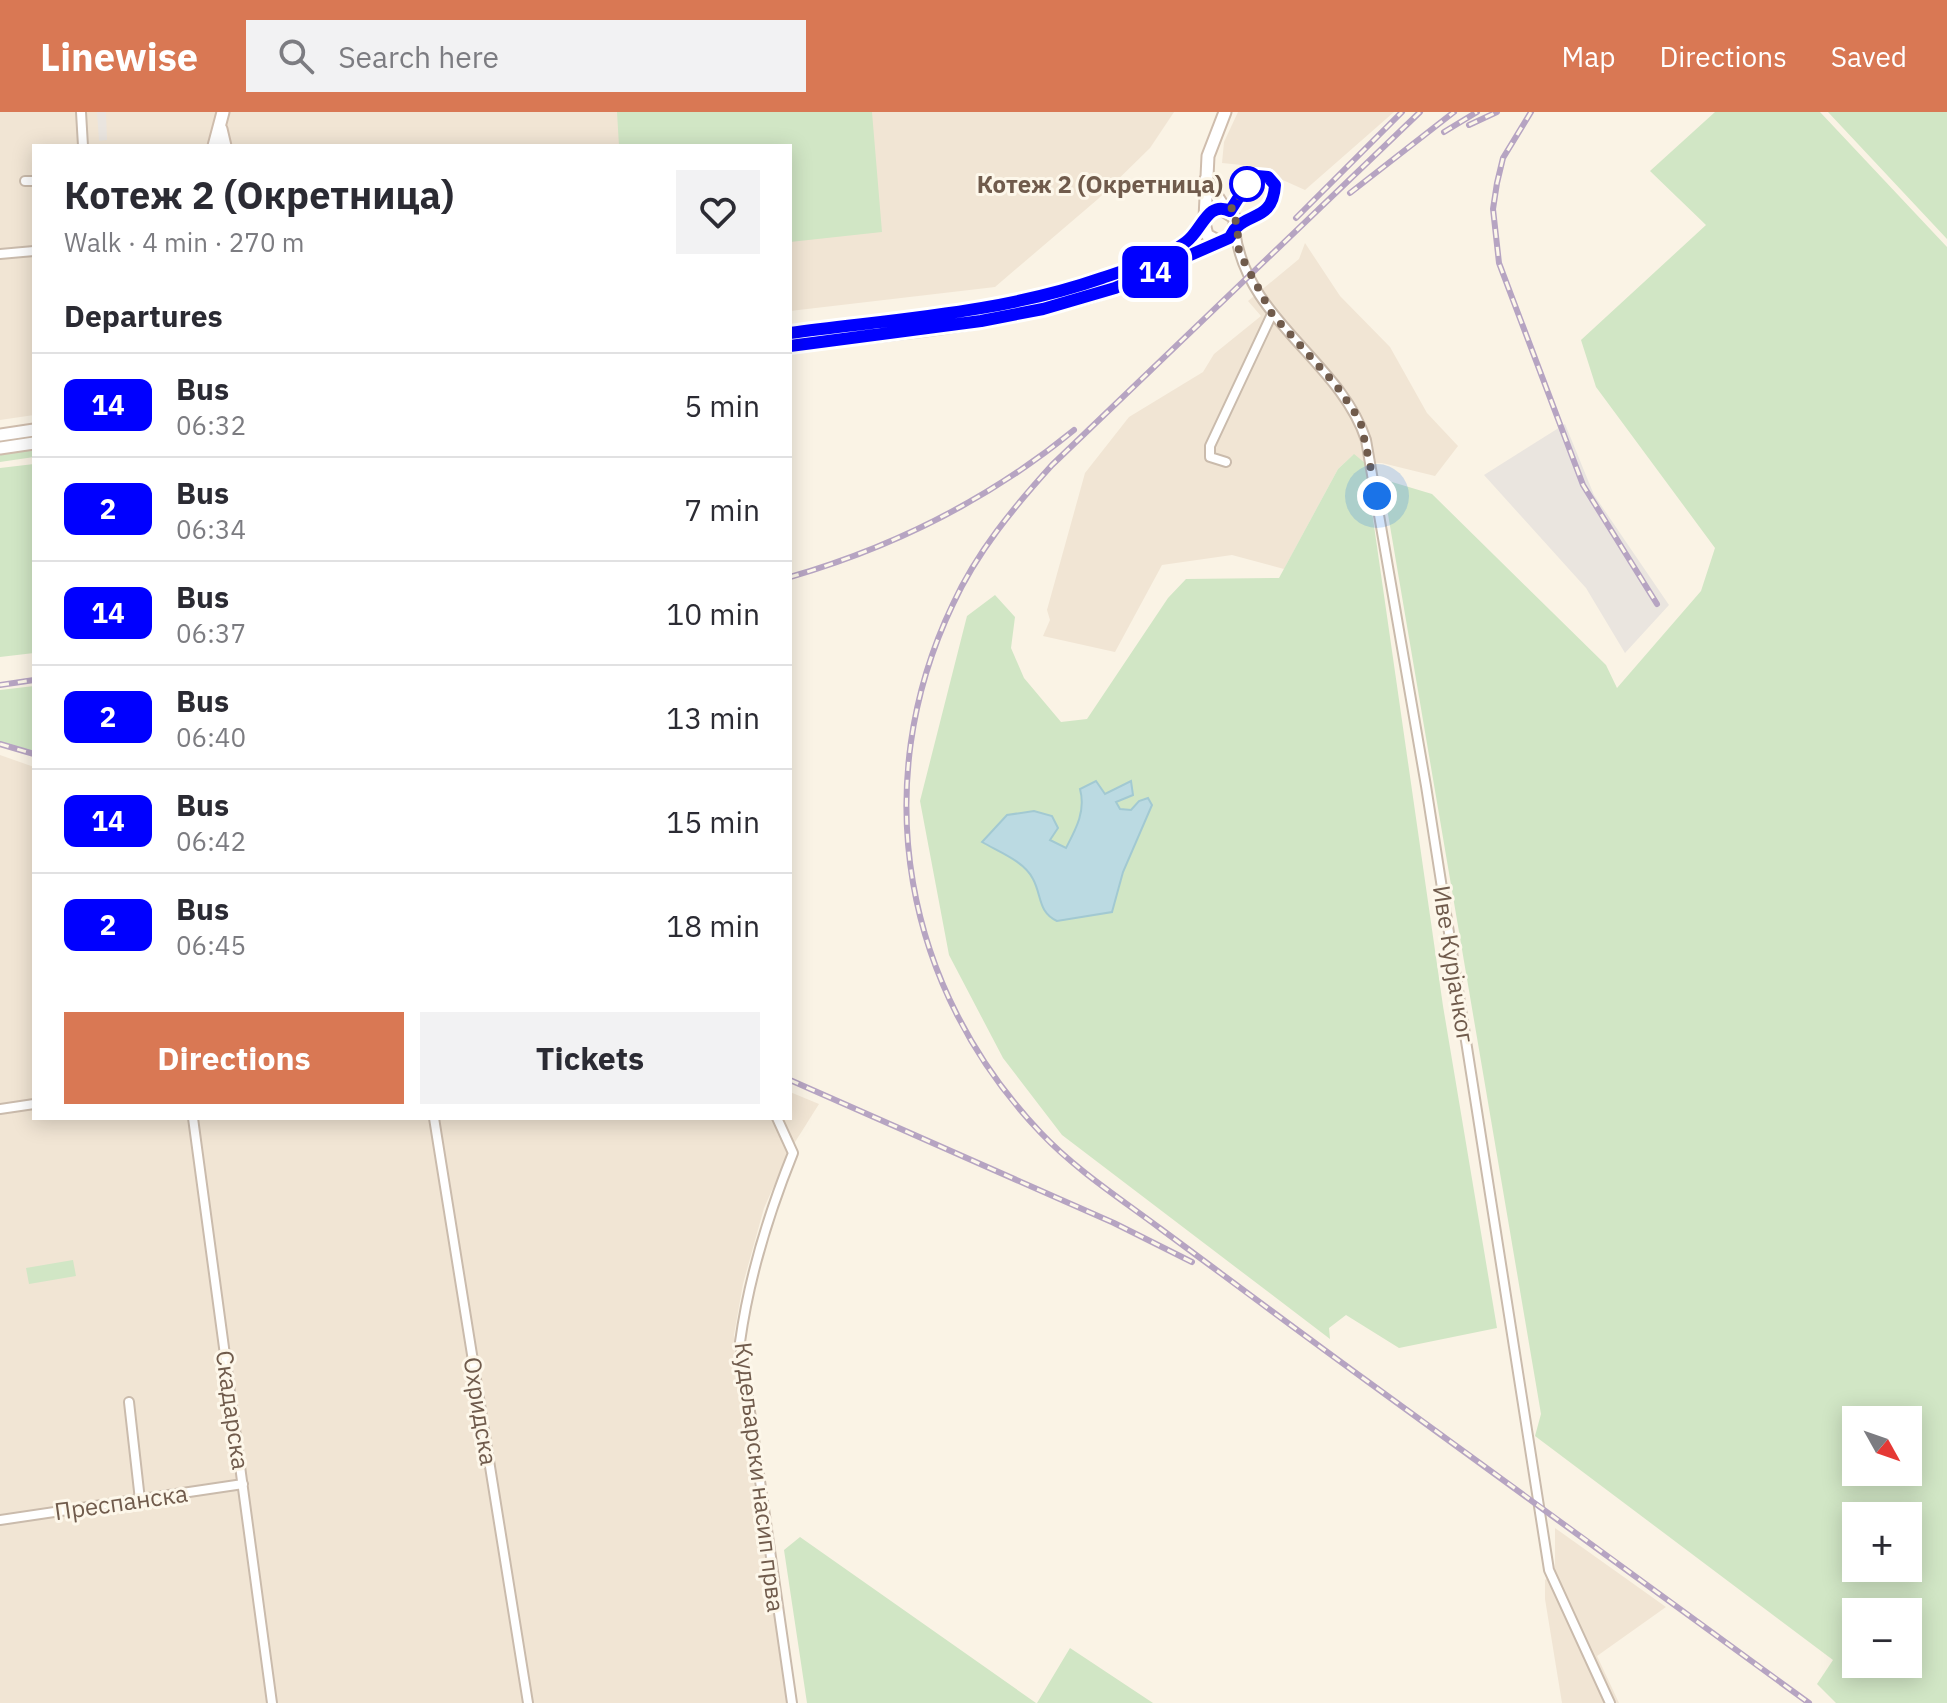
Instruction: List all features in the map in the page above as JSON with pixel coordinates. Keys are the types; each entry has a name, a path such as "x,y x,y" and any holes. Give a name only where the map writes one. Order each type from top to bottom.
{"main road":[{"path":"215,144 223,112"},
{"path":"1220,241 1207,235 1204,220 1208,156 1225,112"},
{"path":"221,129 225,144"},
{"path":"792,346 981,321 1068,303 1149,275 1235,231 1235,218 1225,209 1206,179"},
{"path":"792,333 979,308 1041,296 1103,278 1179,247 1211,211 1225,209"},
{"path":"0,435 32,430"},
{"path":"0,448 32,443"}],"street":[{"path":"81,112 83,144"},
{"path":"1235,231 1239,252"},
{"path":"1220,241 1239,252"},
{"path":"0,254 32,251"},
{"name":"Иве Курјачког","path":"1239,252 1272,314 1350,403 1366,440 1426,786 1549,1570 1610,1703"},
{"path":"1226,462 1210,457 1210,446 1272,314"},
{"path":"0,1109 32,1104"},
{"name":"Скадарска","path":"193,1120 272,1703"},
{"name":"Охридска","path":"434,1120 528,1703"},
{"name":"Кудељарски насип прва","path":"778,1120 793,1153 769,1210 745,1303 740,1342 792,1703"},
{"path":"129,1402 140,1500"},
{"name":"Преспанска","path":"0,1520 243,1484"}],"shaded area":[{"path":"0,112 1174,112 1150,148 1098,199 995,287 792,311 792,144 32,144 32,415 0,420"},
{"path":"97,112 106,112 107,140 99,141"},
{"path":"1238,112 1394,112 1305,190 1252,166 1222,163 1224,142"},
{"path":"1305,243 1340,296 1390,347 1427,413 1458,446 1435,476 1382,463 1365,463 1353,455 1338,469 1284,569 1232,555 1162,565 1115,652 1043,636 1050,620 1047,610 1085,473 1129,417 1203,372 1214,354 1261,316 1248,301 1299,259"},
{"path":"1565,424 1594,495 1669,605 1625,653 1586,588 1484,475"},
{"path":"0,755 32,766 32,1120 792,1120 792,1093 819,1104 790,1150 764,1208 743,1284 734,1335 754,1486 790,1703 0,1703"},
{"path":"1555,1528 1666,1607 1597,1656 1619,1703 1562,1703 1545,1599 1545,1580 1555,1572"}],"green space":[{"path":"617,112 872,112 882,232 792,242 792,144 619,144"},
{"path":"1715,112 1820,112 1947,247 1947,1703 1836,1703 1817,1684 1833,1660 1535,1436 1541,1414 1382,479 1432,494 1606,665 1617,688 1701,591 1715,548 1596,387 1581,340 1706,225 1650,171"},
{"path":"1828,112 1947,112 1947,239"},
{"path":"32,449 32,457 0,462 0,453"},
{"path":"1354,454 1365,463 1443,1006 1497,1328 1399,1348 1346,1315 1329,1328 1330,1339 1062,1135 1003,1058 949,955 920,801 967,616 995,595 1015,617 1011,648 1024,678 1061,722 1087,719 1168,598 1186,579 1279,578 1338,469"},
{"path":"32,464 32,653 0,657 0,468"},
{"path":"32,686 32,752 0,742 0,690"},
{"path":"73,1260 76,1276 29,1284 26,1268"},
{"path":"800,1537 1036,1703 807,1703 784,1550"},
{"path":"1070,1648 1153,1703 1037,1703"}],"water":[{"path":"1096,781 1105,794 1131,781 1133,795 1116,802 1120,809 1131,810 1139,801 1148,798 1152,805 1123,872 1112,912 1057,921 1046,913 1033,879 1024,867 982,842 1007,815 1034,811 1052,816 1058,828 1050,840 1066,848 1081,812 1080,789"}],"railway":[{"path":"1296,218 1402,112"},
{"path":"1420,112 1052,465 985,549 953,604 926,673 911,743 906,813 913,883 930,950 957,1015 994,1076 1055,1147 1099,1184 1809,1703"},
{"path":"1350,193 1454,112"},
{"path":"1444,132 1477,112"},
{"path":"1469,125 1497,112"},
{"path":"1531,112 1503,158 1497,183 1493,209 1499,263 1583,485 1657,604"},
{"path":"792,576 867,551 940,518 1009,477 1074,430"},
{"path":"0,685 32,680"},
{"path":"0,744 32,753"},
{"path":"792,1081 1114,1223 1192,1262"}],"bus line":[{"name":"14","path":"792,333 1011,303 1075,287 1179,247 1198,230 1211,211 1220,208 1230,211 1246,186 1257,176 1268,177 1275,185 1273,197 1264,211 1236,227 1229,238 1149,275 1080,300 981,321 792,346"}],"place":[{"name":"Котеж 2 (Окретница)","path":"1247,184"}],"route":[{"path":"1247,184 1230,211 1237,223 1235,231 1239,252 1272,314 1336,385 1360,420 1377,496"}]}
